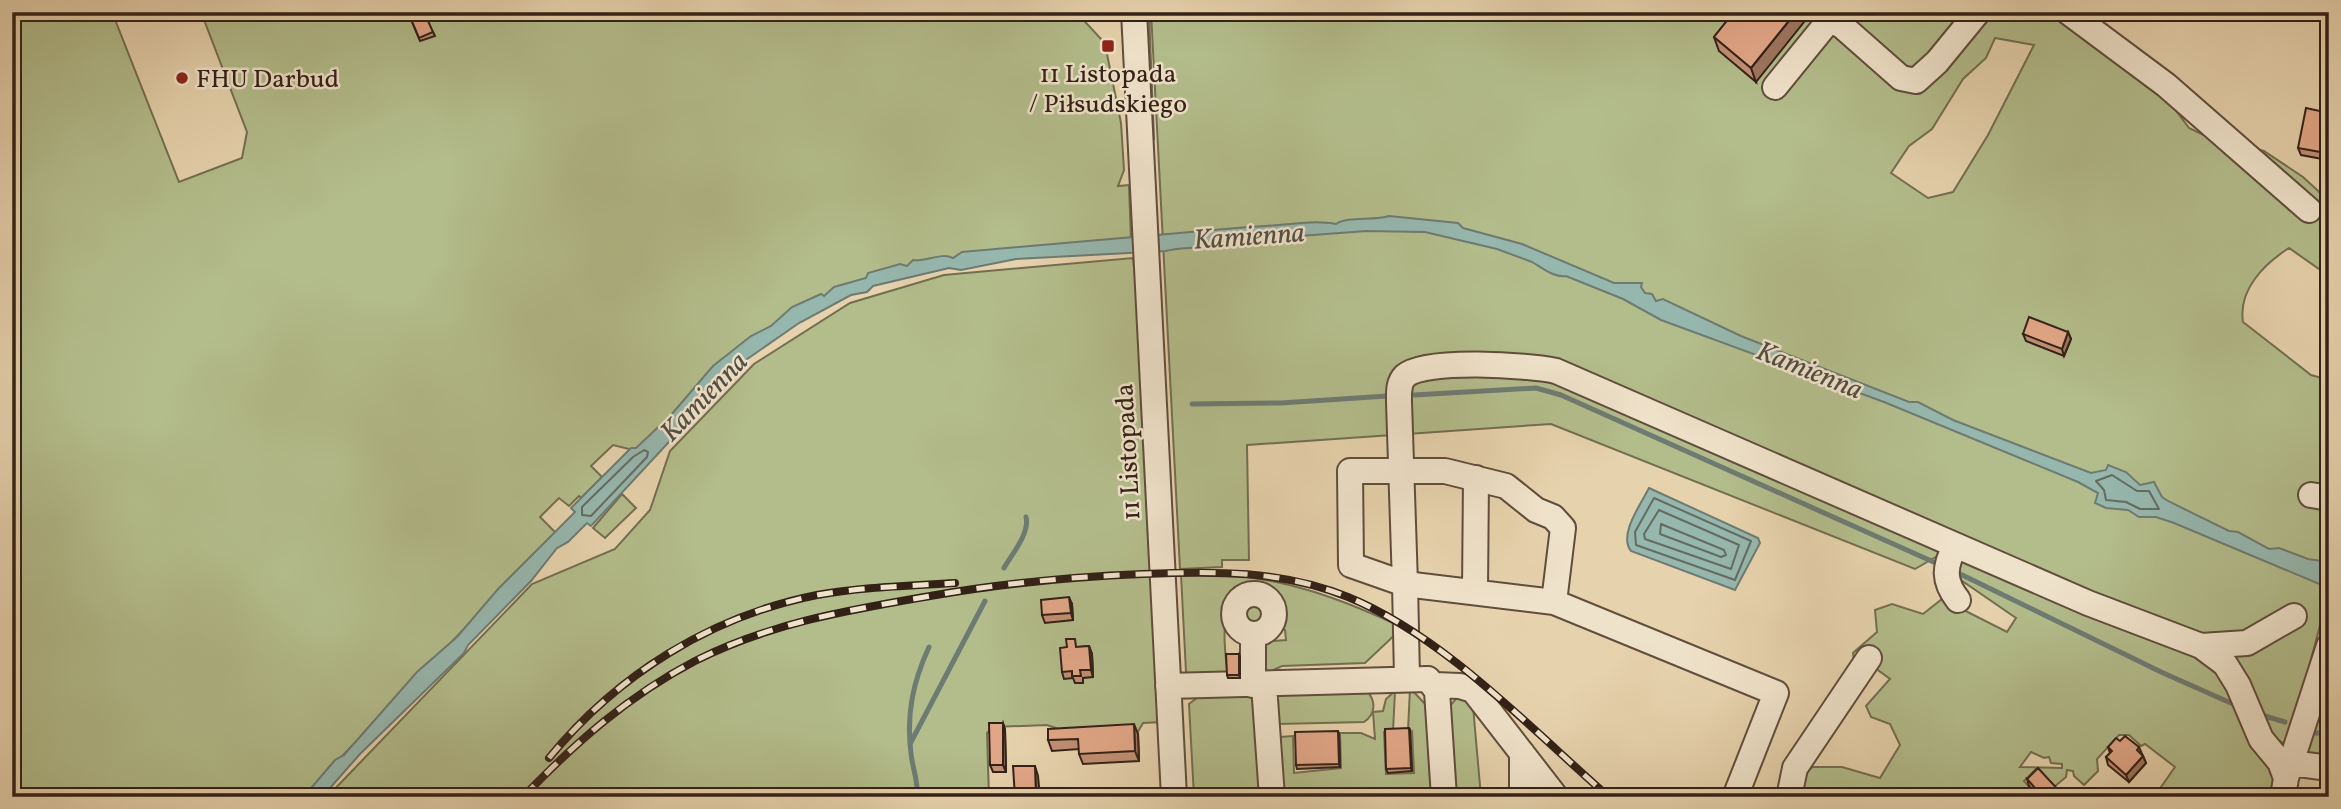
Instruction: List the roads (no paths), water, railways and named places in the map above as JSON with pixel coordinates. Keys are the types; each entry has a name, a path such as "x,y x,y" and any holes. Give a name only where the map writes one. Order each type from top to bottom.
{"street":[{"name":"11 Listopada","path":"1117,12 1138,104"},
{"name":"11 Listopada","path":"1134,12 1174,797"},
{"path":"1774,87 1827,23 1832,21 1842,26 1904,80 1920,79 1978,12"},
{"path":"2068,12 2166,85 2309,210"},
{"path":"1407,678 1399,390 1406,375 1426,368 1528,366 1573,377 2088,603 2201,646 2225,664 2238,685 2261,738 2289,772"},
{"path":"1554,602 1563,528 1553,517 1536,510 1506,486 1445,471 1350,471 1351,565 1405,583 1554,602 1776,693 1735,797"},
{"path":"1475,591 1476,478"},
{"path":"1955,546 1945,570 1947,583 1958,600"},
{"path":"2201,646 2247,643 2294,615"},
{"path":"1253,634 1272,797"},
{"path":"2289,772 2327,652"},
{"path":"1788,797 1795,768 1869,658"},
{"path":"1168,686 1407,678 1428,679 1435,685 1460,686 1473,690 1556,797"},
{"path":"1435,685 1444,797"},
{"path":"1522,753 1522,797"},
{"path":"2289,772 2329,768"}],"water":[{"name":"Kamienna","path":"1389,216 1458,223 1463,228 1522,244 1614,283 1642,283 1641,287 1645,293 1652,294 1656,301 1663,299 1741,336 1909,402 1918,402 1953,420 2091,473 2106,470 2108,465 2126,472 2140,485 2154,482 2162,497 2168,501 2229,531 2238,532 2269,549 2279,548 2308,559 2329,562 2329,588 2174,523 2156,517 2139,517 2128,510 2106,508 2095,503 2098,493 2078,482 1884,402 1661,320 1623,299 1566,276 1552,274 1532,262 1497,249 1425,232 1366,231 1218,242 1166,251 1016,259 961,270 949,268 873,286 867,292 851,295 799,323 743,362 591,526 587,523 568,542 557,548 531,581 468,645 464,653 360,754 323,796 298,797 312,787 335,760 344,755 417,672 457,637 498,589 575,512 571,508 631,448 636,448 671,415 713,366 751,336 771,326 792,307 821,294 824,296 834,287 866,278 868,273 900,264 907,266 913,260 944,256 953,258 962,252 1248,227 1336,224 1347,220"},
{"path":"1649,488 1758,538 1760,543 1735,590 1631,551 1627,537 1629,528"}],"waterway":[{"path":"1414,395 1536,388 1561,395 1938,564"},
{"path":"1192,404 1281,403 1387,396"},
{"path":"1004,568 1023,536 1026,517"},
{"path":"1954,571 2233,704"},
{"path":"910,744 985,601"},
{"path":"917,797 910,739 910,712 915,686 929,647"},
{"path":"2265,716 2285,722"},
{"path":"2315,733 2329,733"}],"railway":[{"path":"523,797 583,739 647,689 723,648 781,627 900,601 1036,581 1195,573 1247,574 1298,582 1348,597 1384,614 1452,659 1609,797"},
{"path":"549,758 605,700 636,675 669,653 740,618 778,605 834,592 955,583"}],"place":[{"name":"11 Listopada / Piłsudskiego","path":"1108,46"},
{"name":"FHU Darbud","path":"182,78"}]}
